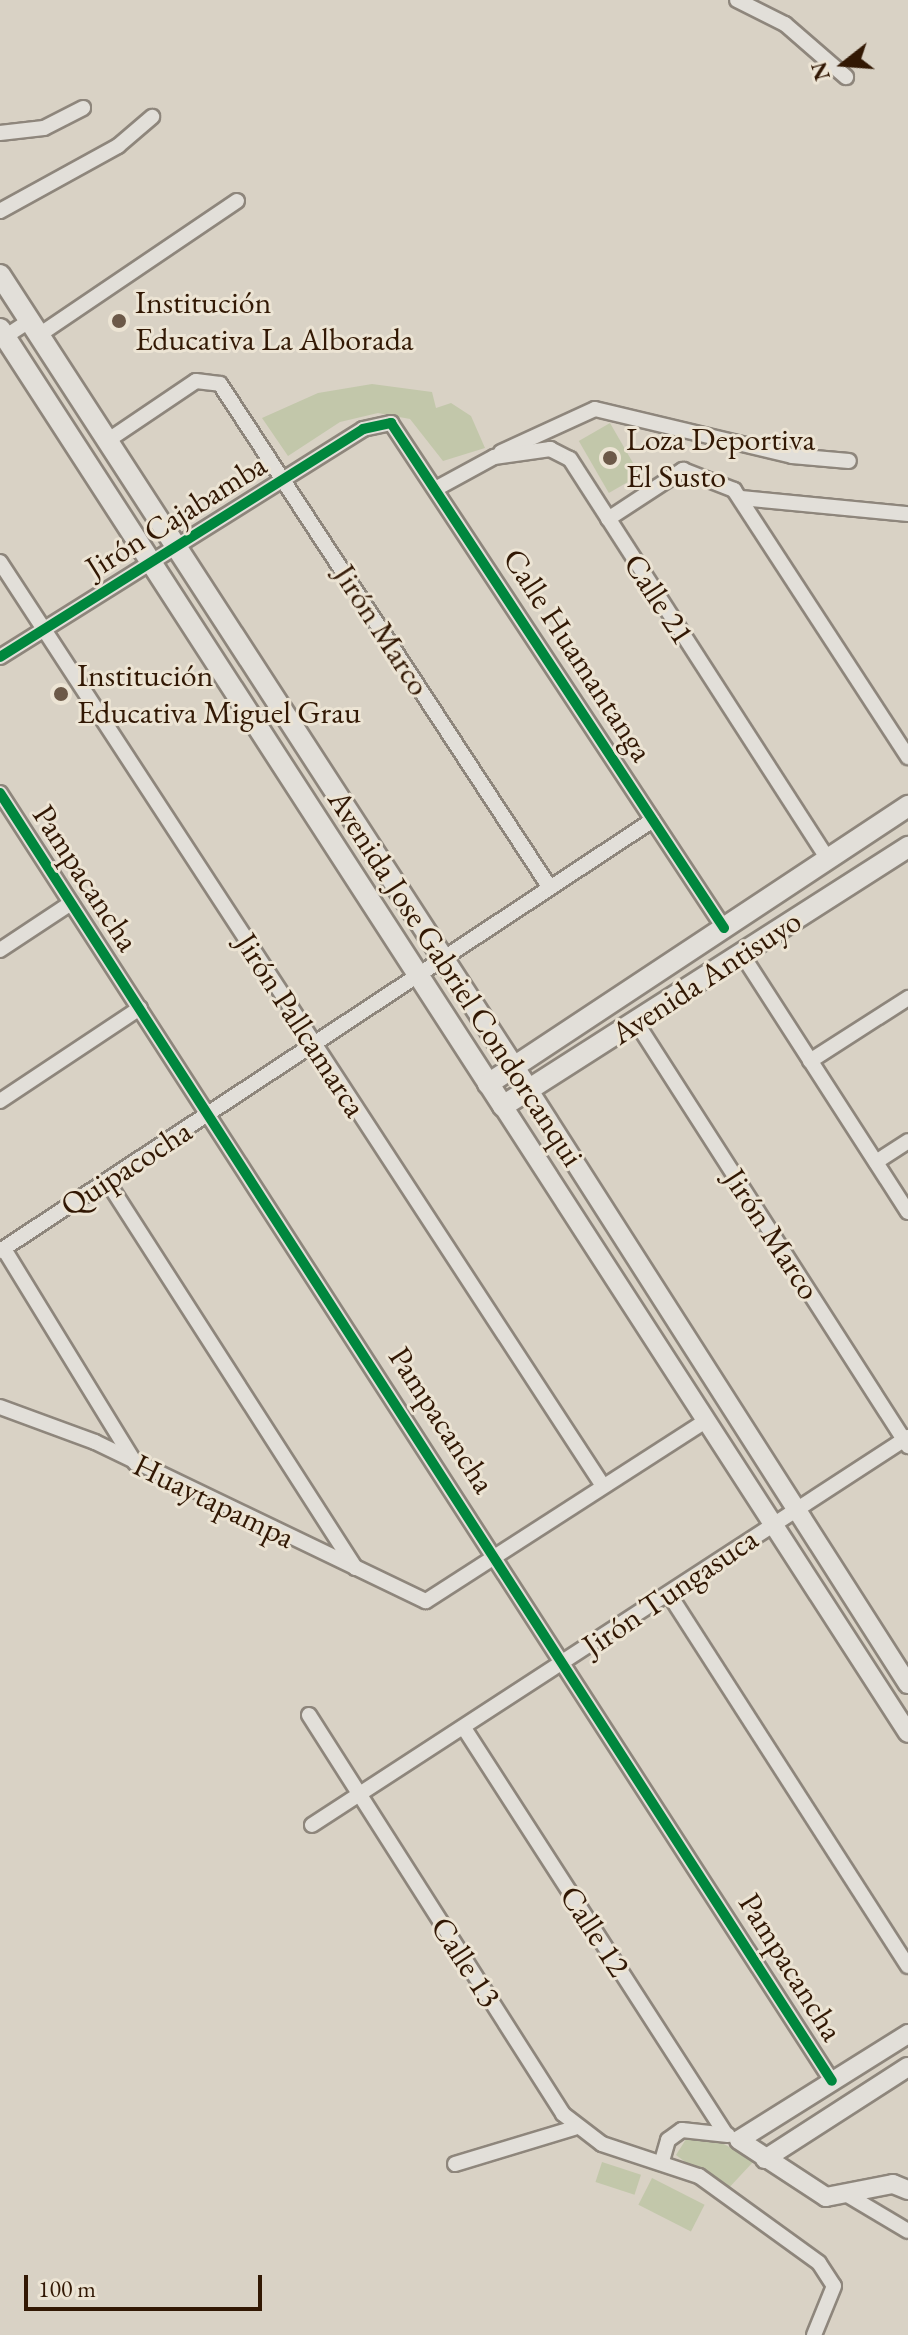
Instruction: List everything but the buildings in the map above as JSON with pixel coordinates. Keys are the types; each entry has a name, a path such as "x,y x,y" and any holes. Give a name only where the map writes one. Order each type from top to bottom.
{"main road":[{"name":"Avenida Jose Gabriel Condorcanqui","path":"0,275 528,1089"},
{"name":"Avenida Jose Gabriel Condorcanqui","path":"2,335 416,977 503,1106"},
{"name":"Avenida Antisuyo","path":"488,1084 908,806"},
{"name":"Avenida Antisuyo","path":"503,1106 908,847"}],"street":[{"path":"737,0 785,24 846,77"},
{"path":"0,133 44,128 83,108"},
{"path":"0,211 118,146 152,117"},
{"path":"2,335 34,328 237,201"},
{"name":"Jirón Marco","path":"107,441 209,377 284,479 550,888"},
{"path":"494,457 595,409 792,456 849,461"},
{"name":"Jirón Cajabamba","path":"0,657 284,479 381,422"},
{"name":"Calle Huamantanga","path":"381,422 401,429 724,928"},
{"name":"Calle 21","path":"439,487 494,457 562,451 827,858"},
{"path":"608,519 690,468 741,498 908,514"},
{"path":"741,498 908,757"},
{"name":"Jirón Pallcamarca","path":"0,562 603,1486"},
{"name":"Pampacancha","path":"1,798 498,1554 832,2081"},
{"name":"Quipacocha","path":"2,1250 653,820"},
{"path":"0,950 71,903"},
{"path":"741,953 908,1212"},
{"path":"810,1061 908,998"},
{"path":"0,1101 140,1008"},
{"name":"Jirón Marco","path":"636,1022 907,1441"},
{"name":"Avenida Jose Gabriel Condorcanqui","path":"528,1089 908,1684"},
{"name":"Avenida Jose Gabriel Condorcanqui","path":"503,1106 908,1733"},
{"path":"876,1162 908,1141"},
{"path":"107,1181 356,1570"},
{"path":"2,1250 135,1463"},
{"name":"Huaytapampa","path":"0,1407 135,1463 426,1601 498,1554"},
{"path":"498,1554 707,1420"},
{"name":"Jirón Tungasuca","path":"312,1825 566,1662 796,1507 907,1441"},
{"path":"669,1594 908,1966"},
{"name":"Calle 13","path":"309,1715 574,2128"},
{"name":"Calle 12","path":"464,1728 732,2137"},
{"path":"732,2137 908,2034"},
{"path":"765,2159 908,2067"},
{"path":"455,2164 574,2128 602,2144 662,2161 699,2176 828,2272 834,2286 814,2335"},
{"path":"662,2161 668,2140 682,2130 732,2137 812,2192 846,2194 893,2184 908,2190"},
{"path":"846,2194 908,2231"}],"green space":[{"path":"372,384 432,392 436,408 451,403 471,416 485,448 443,461 410,419 378,413 340,422 288,456 262,418 318,393"},
{"name":"Loza Deportiva El Susto","path":"610,423 640,475 609,493 579,441"},
{"path":"688,2136 715,2139 754,2161 725,2192 676,2155"},
{"path":"602,2162 641,2175 635,2195 596,2182"},
{"path":"652,2178 705,2205 691,2232 638,2205"}],"cycle path":[{"path":"0,657 363,429 391,423 724,928"},
{"path":"0,793 832,2081"}],"place":[{"name":"Institución Educativa La Alborada","path":"119,321"},
{"name":"Loza Deportiva El Susto","path":"610,458"},
{"name":"Institución Educativa Miguel Grau","path":"61,694"}]}
